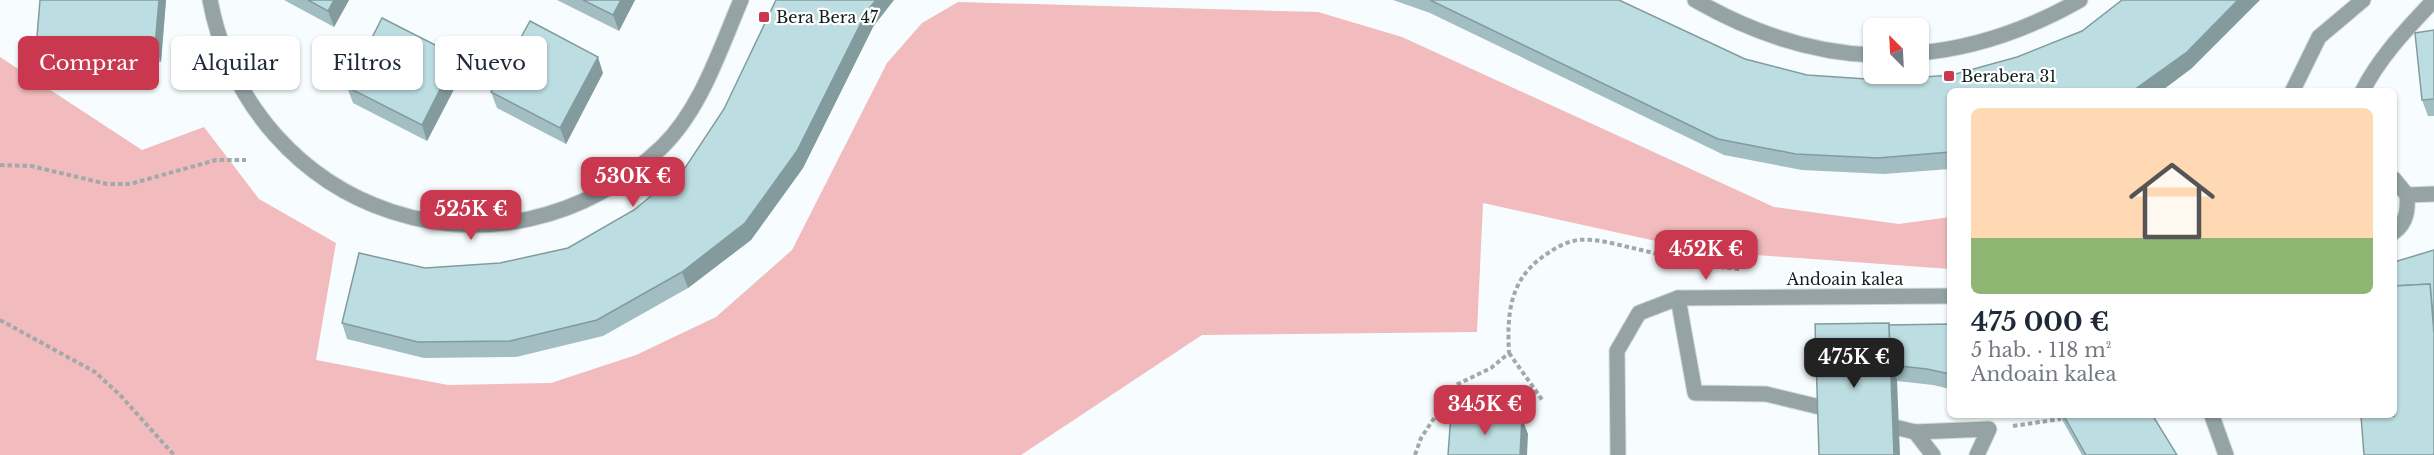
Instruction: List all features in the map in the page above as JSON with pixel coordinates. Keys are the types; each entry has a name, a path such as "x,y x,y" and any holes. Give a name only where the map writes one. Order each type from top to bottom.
{"street":[{"path":"210,0 226,60 242,92 262,122 313,172 343,192 376,207 442,223 477,225 522,219 577,203 608,188 645,161 685,120 741,0"},
{"path":"1695,0 1738,23 1777,38 1817,48 1863,53"},
{"path":"1929,51 1980,43 2018,31 2080,0"},
{"path":"2294,88 2319,37 2363,0"},
{"path":"2364,88 2373,71 2401,35 2434,0"},
{"path":"2397,182 2408,195 2408,211 2397,230"},
{"path":"2408,195 2434,195"},
{"name":"Andoain kalea","path":"1618,455 1617,351 1639,313 1678,298 1947,296"},
{"path":"1678,298 1695,393 1766,394 1824,408"},
{"path":"2213,418 2226,455"},
{"path":"1899,428 1915,432 1989,429 1977,455"},
{"path":"1915,432 1933,455"}],"path":[{"path":"0,165 31,166 107,184 130,184 216,160 246,160"},
{"path":"0,320 94,372 120,395 174,455"},
{"path":"1509,353 1543,401"},
{"path":"1989,429 2061,418"}],"shaded area":[{"path":"958,2 1318,12 1402,37 1774,207 1899,224 1947,217 1947,269 1701,251 1483,203 1477,332 1202,335 1021,455 0,455 0,57 18,69 18,90 50,90 142,150 204,127 259,199 336,243 316,360 448,385 551,383 636,355 716,317 792,250 887,63 922,23"}],"building":[{"path":"40,0 159,0 156,36 37,36"},
{"path":"308,0 334,0 328,11"},
{"path":"583,0 621,0 613,15"},
{"path":"776,0 876,0 867,11 797,151 745,223 682,272 597,320 510,341 418,342 342,323 359,253 425,268 500,263 568,248 634,210 685,168 724,109"},
{"path":"1430,0 1619,0 1745,59 1807,75 1863,79 1863,84 1929,84 1929,77 1952,75 2017,57 2082,31 2122,0 2238,0 2187,52 2137,88 1947,88 1947,152 1878,158 1796,154 1718,139"},
{"path":"382,18 418,36 373,36"},
{"path":"530,21 598,57 560,128 491,92 492,90 547,90 547,36 522,36"},
{"path":"2434,30 2434,99 2422,100 2415,33"},
{"path":"423,39 435,45 435,90 440,90 422,125 353,90 423,90"},
{"path":"2434,250 2434,329 2430,284 2397,286 2397,261"},
{"path":"2430,284 2434,334 2434,455 2364,455 2361,418 2397,418 2397,286"},
{"path":"1889,323 1894,455 1819,455 1815,324"},
{"path":"1947,324 1947,373 1891,365 1889,325"},
{"path":"1451,414 1522,418 1520,455 1448,455"},
{"path":"2065,418 2154,418 2177,455 2086,455"}],"place":[{"name":"Bera Bera 47","path":"764,17"},
{"name":"Berabera 31","path":"1949,76"}]}
